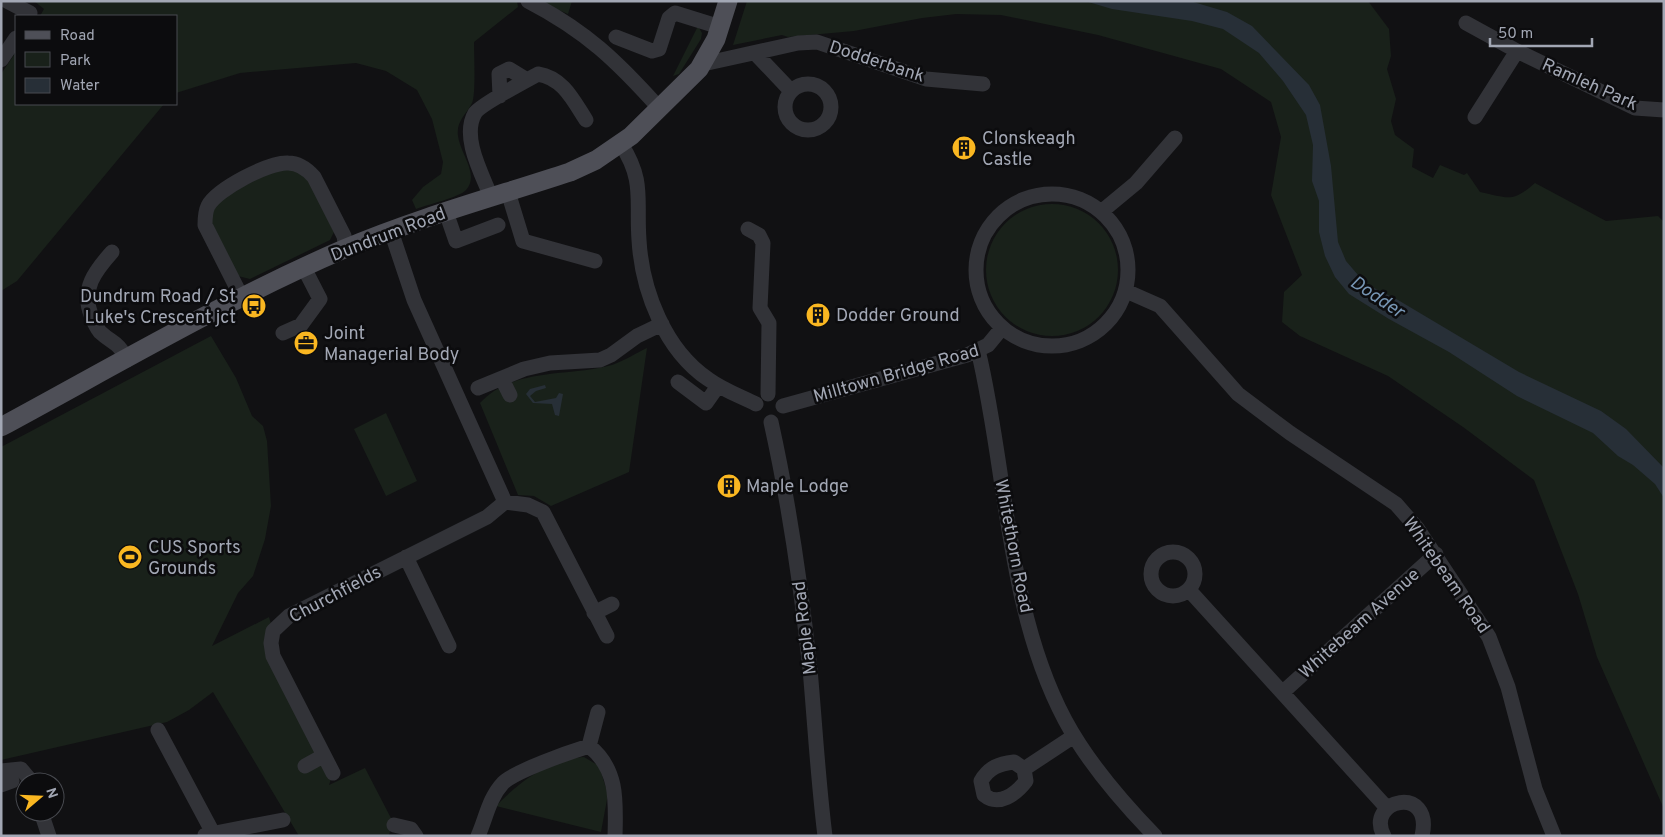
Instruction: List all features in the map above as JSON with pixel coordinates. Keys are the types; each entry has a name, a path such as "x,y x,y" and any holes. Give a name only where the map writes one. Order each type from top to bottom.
{"main road":[{"name":"Dundrum Road","path":"1,427 242,298 346,249 391,231 584,166 620,144 660,109 703,64 720,27 728,1"}],"street":[{"path":"7,1 32,10"},
{"path":"528,1 560,18 590,38 660,109"},
{"path":"616,36 652,51 659,49 669,18 676,13 720,27"},
{"name":"Ramleh Park","path":"1466,23 1517,51 1635,108 1664,110"},
{"path":"1,60 15,39"},
{"name":"Dodderbank","path":"703,64 798,43 825,44 926,79 983,84"},
{"path":"1475,117 1517,51"},
{"path":"755,53 791,91"},
{"path":"586,120 560,83 548,75 538,74 476,111 471,125 472,146 523,241 595,261"},
{"path":"1101,212 1136,183 1175,138"},
{"path":"620,144 630,160 639,189 639,240 642,262 646,283 662,324 683,358 718,386 756,404"},
{"path":"242,298 205,225 205,214 208,206 220,191 272,165 286,162 308,169 344,236 346,249"},
{"path":"1046,194 1058,194 1081,199 1101,212 1116,228 1125,248 1129,269 1126,291 1118,309 1107,324 1092,336 1074,344 1055,347 1036,346 1018,339 1002,328 986,310 977,288 975,264 981,241 993,220 1012,204 1034,195 1046,194"},
{"path":"446,212 456,241 498,225"},
{"path":"748,229 759,235 763,244 760,308 769,322 768,394"},
{"path":"391,231 414,300 505,502 528,505 543,512 607,636"},
{"path":"112,252 92,276 86,297 88,308 98,329 119,345 127,360"},
{"path":"283,333 301,325 320,299 304,268"},
{"name":"Whitebeam Road","path":"1126,291 1160,306 1241,396 1290,432 1396,504 1417,528 1436,554 1489,637 1500,662 1535,788 1554,836"},
{"path":"478,388 524,369 550,363 600,360 611,356 637,336 662,324"},
{"name":"Milltown Bridge Road","path":"783,406 978,350 988,345 1002,328"},
{"name":"Whitethorn Road","path":"978,350 1013,554 1030,628 1043,669 1074,736 1120,800 1155,836"},
{"path":"502,379 510,396"},
{"path":"678,382 706,402 718,386"},
{"path":"768,394 779,398 783,406 781,414 771,422 758,417 756,404 760,397 768,394"},
{"name":"Maple Road","path":"771,422 787,496 804,619 818,773 826,836"},
{"name":"Churchfields","path":"333,773 274,656 271,643 273,631 290,616 487,517 505,502"},
{"name":"Whitebeam Avenue","path":"1283,692 1436,554"},
{"path":"406,557 449,646"},
{"name":"Whitebeam Avenue","path":"1189,590 1387,808"},
{"path":"594,613 612,604"},
{"path":"588,746 598,712"},
{"path":"158,730 208,834 263,817 283,820"},
{"path":"1024,769 1074,736"},
{"path":"478,836 490,802 504,782 561,755 588,746"},
{"path":"588,746 601,756 608,768 614,792 615,836"},
{"path":"305,766 323,756"},
{"path":"5,779 8,768 21,769 24,772"},
{"path":"1384,836 1380,829 1381,818 1387,808 1396,802 1409,803 1420,810 1425,822 1422,836"},
{"path":"44,822 49,836"},
{"path":"394,825 411,829 416,836"}],"green space":[{"path":"34,1 517,1 518,7 474,42 473,99 458,126 459,143 470,171 470,184 463,193 416,209 412,200 423,187 441,174 443,162 432,119 417,90 386,71 356,63 240,73 178,92 178,15 41,15 44,9"},
{"path":"537,1 572,1 568,14"},
{"path":"747,1 1368,1 1389,29 1391,56 1387,69 1396,99 1391,121 1395,135 1414,149 1412,167 1433,178 1440,165 1464,175 1467,173 1480,192 1504,197 1521,194 1535,183 1606,221 1658,216 1664,222 1664,809 1597,657 1578,594 1534,480 1463,427 1388,376 1300,336 1282,322 1284,292 1302,275 1271,195 1281,137 1271,102 1221,69 1098,35 1001,15 956,14 922,18 854,31 788,37 782,35 733,45"},
{"path":"698,26 702,33 701,39 679,74 673,76"},
{"path":"15,53 15,105 163,105 17,281 1,291 1,74"},
{"path":"291,168 307,178 334,232 330,240 250,279 238,276 210,224 211,212 220,198 275,170"},
{"path":"1052,204 1065,205 1077,209 1099,223 1113,245 1117,257 1117,283 1113,295 1099,317 1077,331 1065,335 1052,336 1039,335 1027,331 1005,317 991,295 987,283 986,270 987,257 991,245 1005,223 1027,209 1039,205"},
{"name":"CUS Sports Grounds","path":"211,336 236,378 252,416 263,426 267,441 271,506 265,539 253,576 238,593 212,646 269,617 273,631 271,643 333,773 329,785 365,768 393,822 389,835 391,836 299,836 213,692 189,710 167,722 1,760 1,447"},
{"path":"647,348 629,472 551,506 534,496 518,495 480,403 493,392 525,378 612,365"},
{"path":"386,413 417,481 386,496 354,429"},
{"path":"584,757 599,766 608,794 601,832 496,806 525,780 536,773 559,762"}],"water":[{"name":"Dodder","path":"1085,1 1190,1 1227,12 1252,26 1309,85 1320,105 1331,166 1338,242 1346,261 1358,275 1370,286 1398,300 1519,372 1601,411 1626,429 1664,468 1664,498 1655,484 1633,465 1618,456 1593,433 1517,396 1449,352 1389,319 1349,294 1335,277 1325,256 1319,232 1319,201 1312,181 1313,145 1306,115 1283,81 1259,53 1223,29 1192,21 1112,9"},
{"path":"545,385 546,388 536,391 530,396 535,402 556,398 559,393 563,394 559,416 555,415 552,404 533,403 526,394 530,389"}],"place":[{"name":"Clonskeagh Castle","path":"964,148"},
{"name":"Dundrum Road / St Luke's Crescent jct","path":"254,306"},
{"name":"Dodder Ground","path":"818,315"},
{"name":"Joint Managerial Body","path":"306,343"},
{"name":"Maple Lodge","path":"729,486"},
{"name":"CUS Sports Grounds","path":"130,557"}]}
